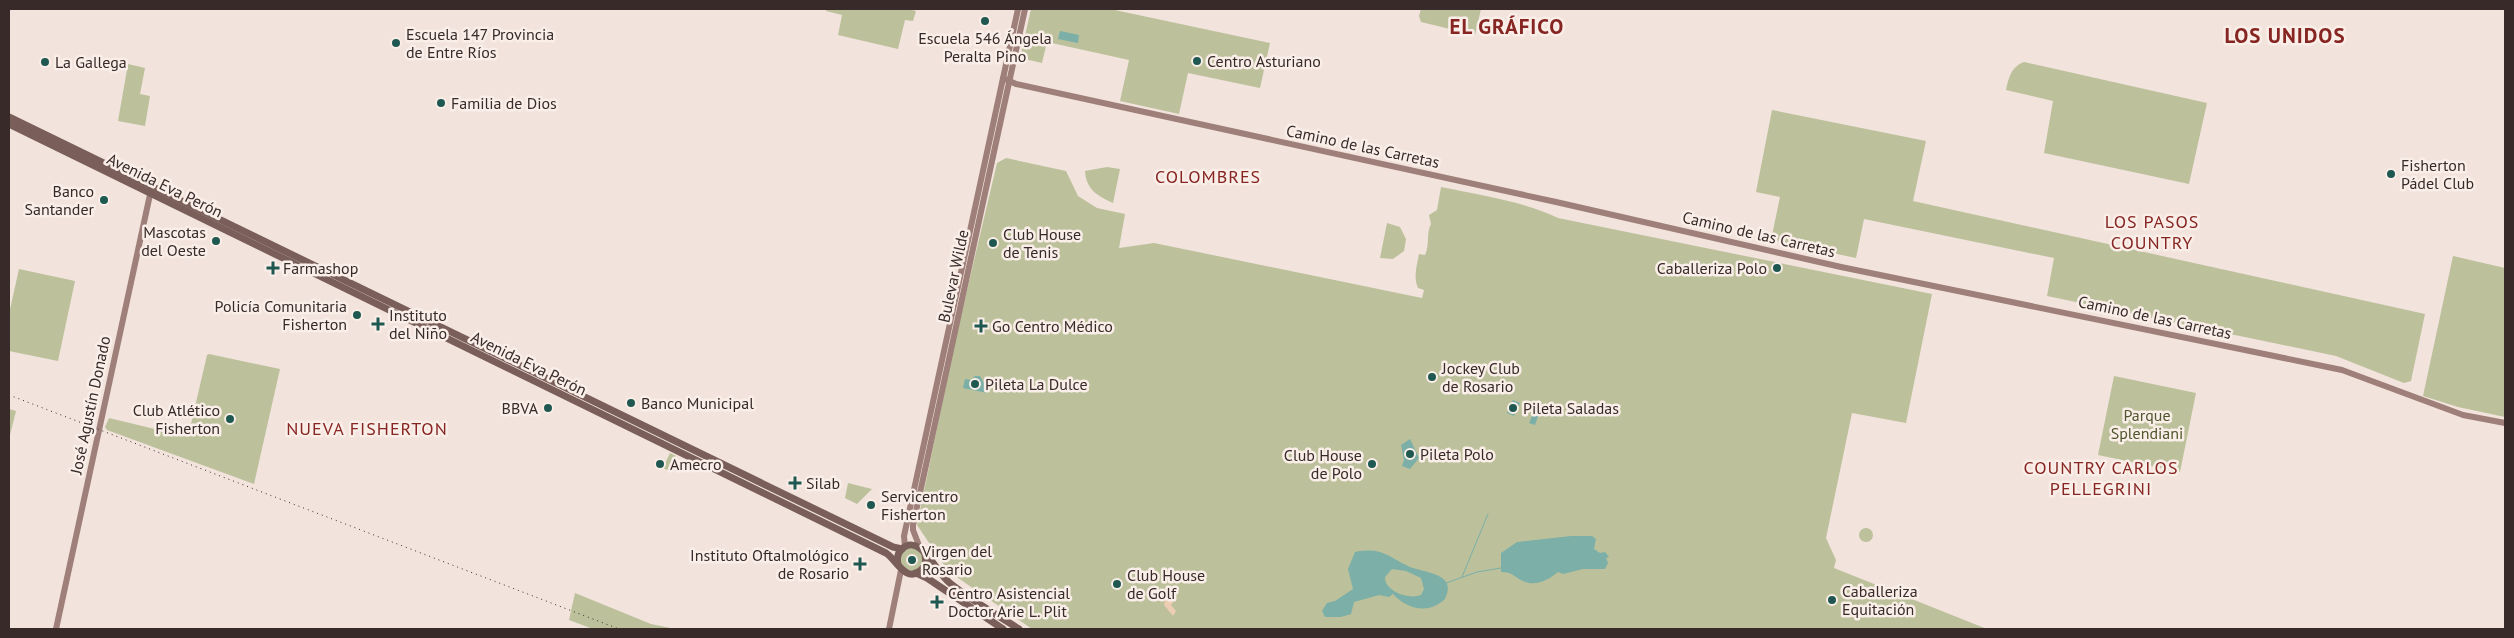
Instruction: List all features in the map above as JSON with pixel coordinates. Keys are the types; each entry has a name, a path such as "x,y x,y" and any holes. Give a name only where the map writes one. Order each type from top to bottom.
{"main road":[{"name":"Avenida Eva Perón","path":"9,117 151,190 886,552 900,568"},
{"name":"Avenida Eva Perón","path":"9,124 151,190 893,547 903,548"},
{"path":"1003,629 927,578 900,568 897,557 903,548 910,545 920,548 952,585 1019,629"},
{"path":"913,573 925,565 925,555"}],"street":[{"name":"Bulevar Wilde","path":"920,548 913,525 1006,79 1018,9"},
{"name":"Bulevar Wilde","path":"903,548 904,536 1006,79 1025,9"},
{"name":"Camino de las Carretas","path":"1006,79 1854,269 2342,370 2463,415 2505,423"},
{"name":"José Agustín Donado","path":"56,629 151,190"},
{"path":"889,629 898,591 900,568"},
{"path":"898,591 913,573"}],"green space":[{"path":"827,9 908,9 916,11 913,21 905,20 898,49 838,35 842,15 826,11"},
{"name":"Centro Asturiano","path":"1031,9 1110,9 1270,43 1260,88 1188,73 1179,114 1120,101 1129,60 1047,42 1042,63 1020,58"},
{"path":"1421,9 1481,9 1475,35 1421,22 1419,16"},
{"path":"2024,62 2207,103 2189,184 2044,153 2053,101 2006,90 2013,70"},
{"path":"128,64 145,68 140,94 150,96 145,126 118,121"},
{"path":"1772,110 1926,141 1913,201 2425,314 2411,381 2404,383 2336,356 2047,296 2054,258 1864,219 1856,258 1771,240 1780,197 1756,192"},
{"name":"Jockey Club de Rosario","path":"1006,158 1066,171 1078,196 1097,208 1125,214 1119,248 1154,243 1422,298 1424,290 1418,288 1416,267 1419,254 1425,255 1431,224 1429,215 1437,210 1441,187 1515,203 1558,218 1932,294 1906,423 1852,413 1826,538 1836,560 1834,568 1987,629 1032,629 948,571 917,525 955,341 997,163"},
{"path":"1107,167 1120,169 1113,203 1093,191 1088,183 1085,171"},
{"path":"1387,223 1400,227 1406,239 1404,251 1393,259 1380,258"},
{"path":"2453,256 2505,268 2505,417 2458,407 2423,396"},
{"path":"19,269 75,281 58,361 9,351 9,314"},
{"name":"Club Atlético Fisherton","path":"207,355 280,369 254,484 107,430 105,427 109,418 188,437"},
{"name":"Parque Splendiani","path":"2114,376 2196,393 2180,472 2098,455"},
{"path":"9,409 16,411 10,435 9,435"},
{"path":"670,453 676,456 669,471 663,468"},
{"path":"848,483 872,489 857,504 845,498"},
{"path":"1866,528 1871,530 1873,535 1871,540 1866,542 1861,540 1859,535 1861,530"},
{"path":"910,545 925,555 920,571 901,570 899,552"},
{"path":"575,593 651,624 675,629 593,629 569,620"}],"sand":[{"path":"1166,594 1175,599 1171,605 1176,611 1173,616 1164,605 1165,600 1162,597"}],"water":[{"path":"1060,31 1079,35 1078,43 1058,39"},
{"name":"Pileta La Dulce","path":"975,376 980,376 984,383 989,384 987,393 963,388 965,379 971,380"},
{"name":"Pileta Saladas","path":"1513,400 1520,403 1514,416 1507,413"},
{"name":"Pileta Saladas","path":"1535,409 1540,411 1535,425 1529,423"},
{"name":"Pileta Polo","path":"1410,439 1419,458 1410,469 1402,466 1404,460 1401,445"},
{"path":"1571,536 1592,536 1596,539 1594,549 1600,553 1605,552 1609,557 1606,558 1608,563 1605,569 1583,569 1563,574 1558,572 1546,580 1537,583 1528,583 1513,575 1501,572 1501,553 1517,542"},
{"path":"1368,550 1380,552 1408,566 1437,575 1447,583 1448,590 1445,599 1432,607 1418,608 1405,603 1393,594 1389,597 1379,595 1354,602 1351,614 1341,617 1325,617 1322,611 1327,603 1335,601 1353,589 1348,569 1355,552","holes":["1392,569 1406,571 1421,578 1424,589 1421,595 1410,596 1398,593 1386,582 1385,577"]},
{"path":"912,554 918,560 912,566 906,560"}],"waterway":[{"path":"1462,577 1488,514"},
{"path":"1446,583 1477,572 1501,568"}],"railway":[{"path":"9,395 619,629"}],"place":[{"name":"Escuela 546 Ángela Peralta Pino","path":"985,21"},
{"name":"Escuela 147 Provincia de Entre Ríos","path":"396,43"},
{"name":"Centro Asturiano","path":"1197,61"},
{"name":"La Gallega","path":"45,62"},
{"name":"Familia de Dios","path":"441,103"},
{"name":"Fisherton Pádel Club","path":"2391,174"},
{"name":"Banco Santander","path":"104,200"},
{"name":"Mascotas del Oeste","path":"216,241"},
{"name":"Club House de Tenis","path":"993,243"},
{"name":"Farmashop","path":"273,268"},
{"name":"Caballeriza Polo","path":"1777,268"},
{"name":"Policía Comunitaria Fisherton","path":"357,315"},
{"name":"Instituto del Niño","path":"378,324"},
{"name":"Go Centro Médico","path":"981,326"},
{"name":"Jockey Club de Rosario","path":"1432,377"},
{"name":"Pileta La Dulce","path":"975,384"},
{"name":"Banco Municipal","path":"631,403"},
{"name":"BBVA","path":"548,408"},
{"name":"Pileta Saladas","path":"1513,408"},
{"name":"Club Atlético Fisherton","path":"230,419"},
{"name":"Pileta Polo","path":"1410,454"},
{"name":"Amecro","path":"660,464"},
{"name":"Club House de Polo","path":"1372,464"},
{"name":"Silab","path":"795,483"},
{"name":"Servicentro Fisherton","path":"871,505"},
{"name":"Virgen del Rosario","path":"912,560"},
{"name":"Instituto Oftalmológico de Rosario","path":"860,564"},
{"name":"Club House de Golf","path":"1117,584"},
{"name":"Caballeriza Equitación","path":"1832,600"},
{"name":"Centro Asistencial Doctor Arie L. Plit","path":"937,602"}],"district":[{"name":"EL GRÁFICO","path":"1507,26"},
{"name":"LOS UNIDOS","path":"2285,35"},
{"name":"COLOMBRES","path":"1208,176"},
{"name":"LOS PASOS COUNTRY","path":"2152,231"},
{"name":"NUEVA FISHERTON","path":"367,428"},
{"name":"COUNTRY CARLOS PELLEGRINI","path":"2101,477"}]}
